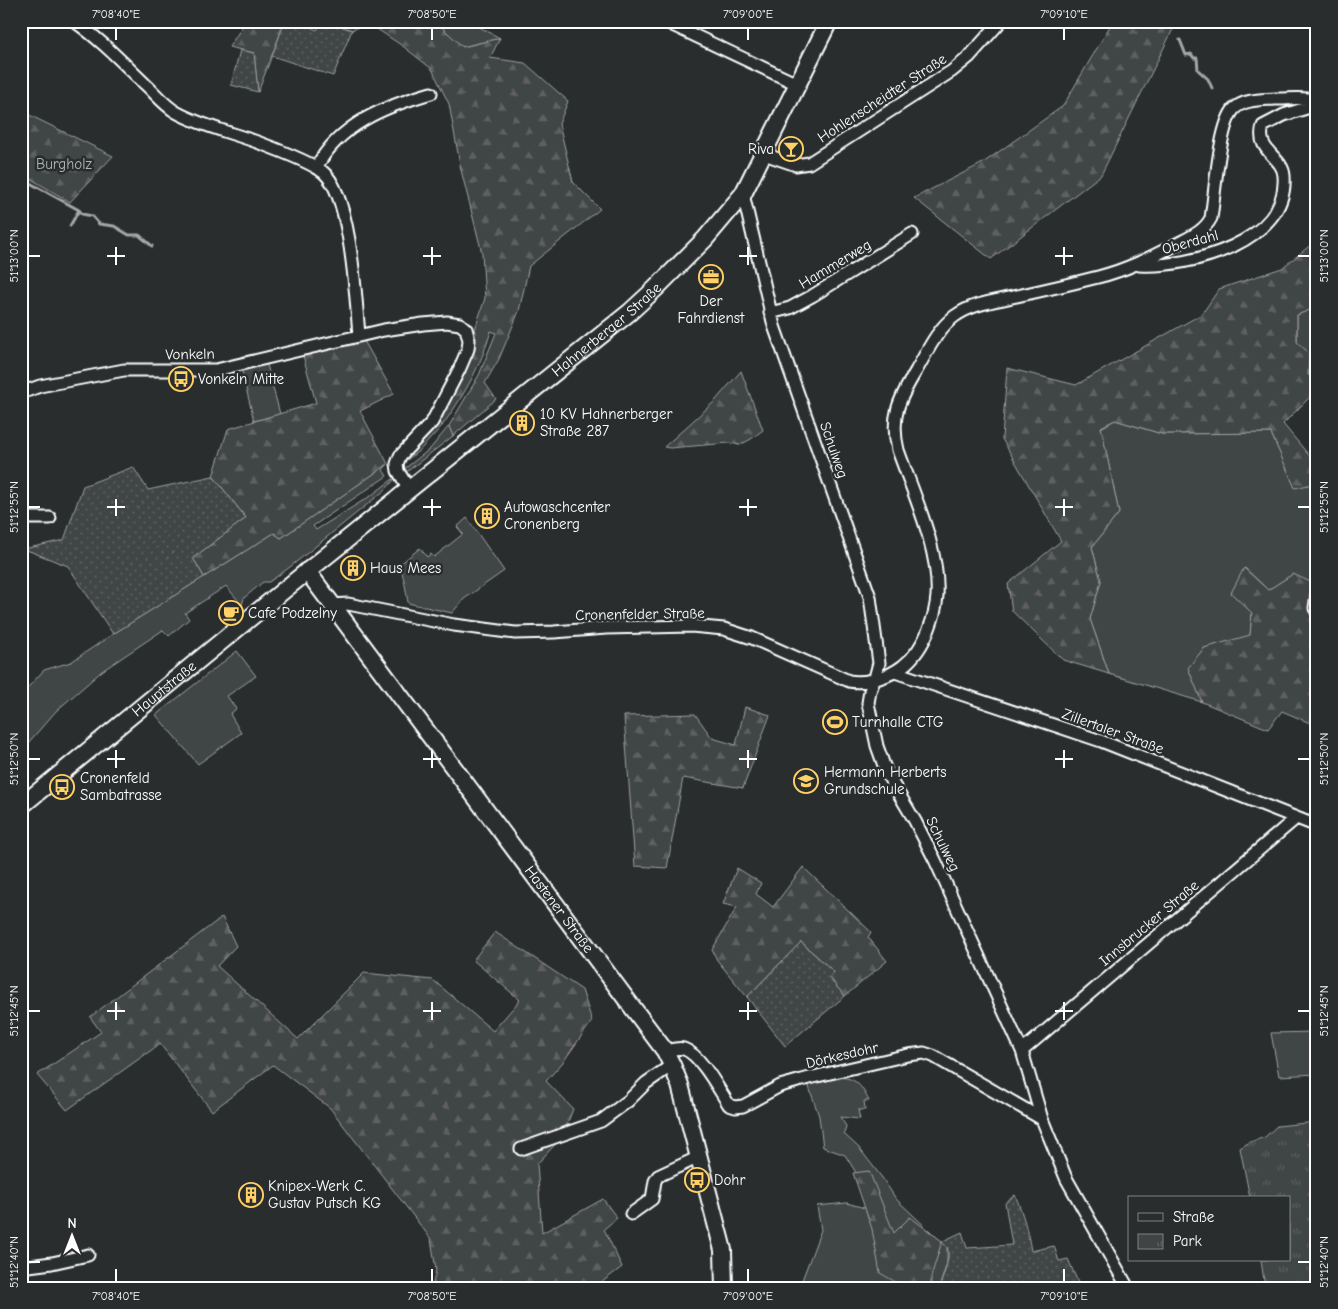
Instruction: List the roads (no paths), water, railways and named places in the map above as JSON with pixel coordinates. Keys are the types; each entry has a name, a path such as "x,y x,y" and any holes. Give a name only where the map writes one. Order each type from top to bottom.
{"main road":[{"name":"Hahnerberger Straße","path":"307,571 630,312 655,290 705,239 743,194 829,21"},
{"name":"Hastener Straße","path":"307,571 668,1058 680,1085 723,1250 724,1288"},
{"name":"Hauptstraße","path":"21,806 307,571"}],"street":[{"path":"74,21 104,45 173,110 193,121 258,142 322,171 330,180 341,206 351,250 359,336"},
{"path":"664,21 797,84"},
{"name":"Hohlenscheidter Straße","path":"764,154 796,165 810,163 952,71 968,57 1001,21"},
{"path":"316,168 321,158 333,144 345,132 368,116 405,100 431,93"},
{"name":"Oberdahl","path":"1308,98 1317,100 1313,106 1284,115 1263,126 1260,136 1262,142 1283,170 1284,178 1282,200 1272,216 1259,230 1249,238 1198,258 1163,265 1138,265 1193,236 1208,223 1212,210 1219,154 1228,121 1235,109 1248,102 1260,100 1308,98"},
{"name":"Schulweg","path":"743,194 770,313 870,597 879,662 868,703 877,746 887,774 915,821 1022,1051 1042,1119 1066,1178 1128,1288"},
{"name":"Hammerweg","path":"770,313 790,308 812,296 912,234"},
{"name":"Cronenfelder Straße","path":"332,605 348,604 453,625 515,633 606,628 692,626 714,628 752,638 849,681 858,683 895,672 910,661 920,647 936,608 937,589 932,548 898,450 895,436 895,417 906,388 939,332 956,316 979,304 1100,277 1138,265"},
{"name":"Vonkeln","path":"21,392 40,386 124,370 216,370 384,330 441,322 460,324 466,330 468,340 468,348 462,365 432,422 400,456 397,464 398,471 409,489"},
{"path":"21,518 50,518"},
{"path":"1317,594 1315,608 1317,612"},
{"name":"Zillertaler Straße","path":"895,672 1102,741 1317,826"},
{"name":"Innsbrucker Straße","path":"1022,1051 1295,818"},
{"name":"Dörkesdohr","path":"668,1058 680,1048 691,1053 704,1068 729,1105 735,1107 743,1106 780,1086 908,1055 924,1053 934,1056 1042,1119"},
{"path":"521,1149 601,1121 628,1101 668,1058"},
{"path":"631,1214 652,1199 655,1180 658,1176 699,1157"},
{"path":"21,1267 52,1263 88,1255"}],"waterway":[{"path":"1180,40 1186,55 1191,54 1194,58 1197,58 1198,70 1208,79 1212,88"},
{"path":"21,178 79,210 82,214 92,216 99,224 114,226 129,235 139,235 152,246"},
{"path":"70,226 79,210"}],"place":[{"name":"Riva","path":"791,149"},
{"name":"Der Fahrdienst","path":"711,277"},
{"name":"Vonkeln Mitte","path":"181,379"},
{"name":"10 KV Hahnerberger Straße 287","path":"522,423"},
{"name":"Autowaschcenter Cronenberg","path":"487,516"},
{"name":"Haus Mees","path":"353,568"},
{"name":"Cafe Podzelny","path":"231,613"},
{"name":"Turnhalle CTG","path":"835,722"},
{"name":"Hermann Herberts Grundschule","path":"806,781"},
{"name":"Cronenfeld Sambatrasse","path":"62,787"},
{"name":"Dohr","path":"697,1180"},
{"name":"Knipex-Werk C. Gustav Putsch KG","path":"251,1195"}],"park label":[{"name":"Burgholz","path":"64,164"}]}
